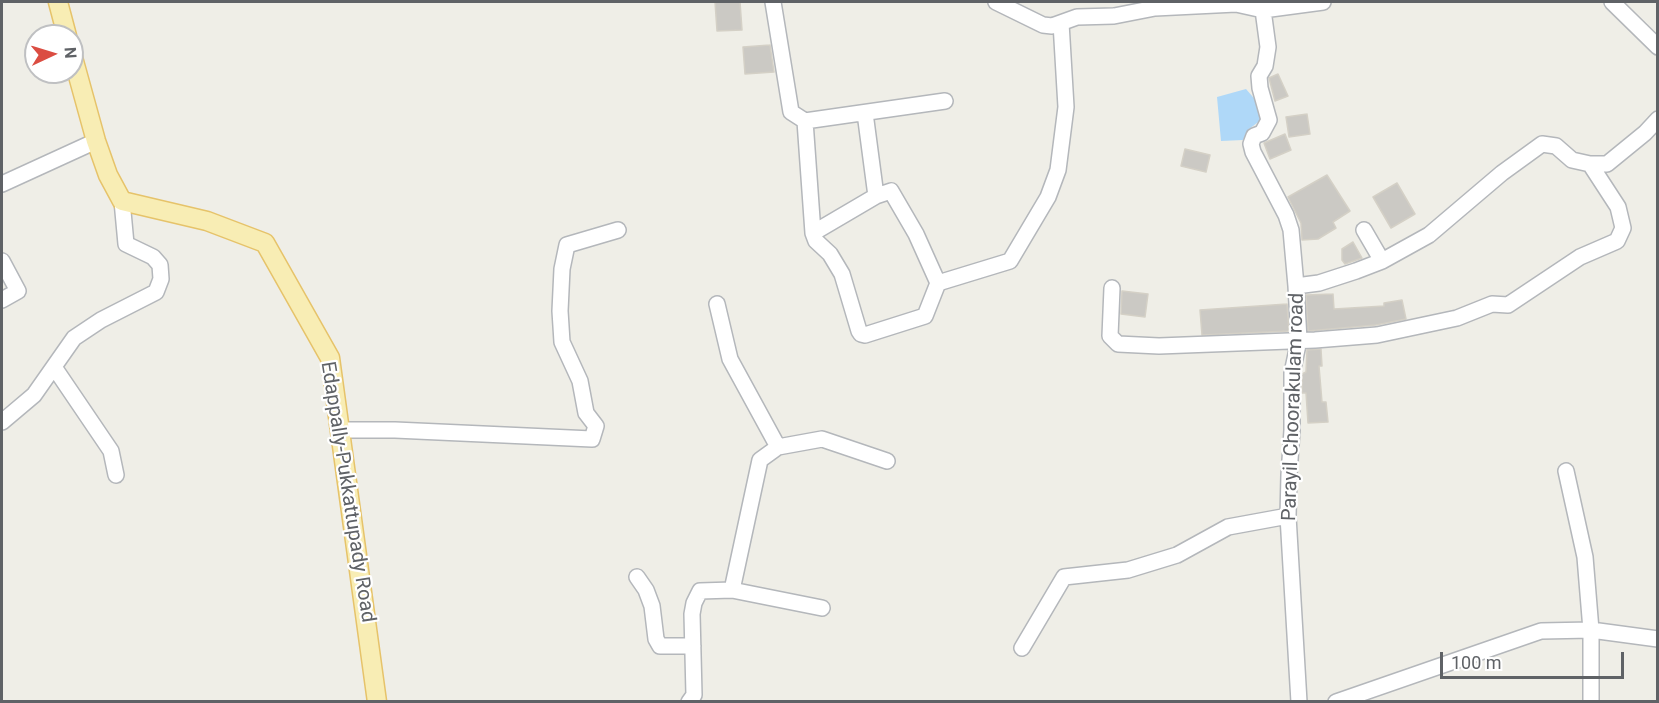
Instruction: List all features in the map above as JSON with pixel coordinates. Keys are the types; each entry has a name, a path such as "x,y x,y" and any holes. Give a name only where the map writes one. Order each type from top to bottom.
{"main road":[{"path":"58,2 64,24"},
{"path":"80,84 108,175 122,201"},
{"name":"Edappally-Pukkattupady Road","path":"122,201 207,221 265,243 330,358 377,702"}],"street":[{"path":"773,2 791,112 805,121 945,101"},
{"path":"996,2 1043,25 1052,26 1077,17 1114,16 1175,6 1236,4 1263,10 1323,2"},
{"path":"1612,2 1658,47"},
{"name":"Parayil Choorakulam road","path":"1263,10 1268,47 1265,66 1259,76 1269,120 1262,133 1254,136 1251,144 1291,230 1296,286 1299,340 1292,373 1288,516 1299,702"},
{"path":"938,283 1010,261 1048,197 1058,170 1066,107 1061,23"},
{"path":"865,113 876,196"},
{"path":"1590,164 1607,164 1645,133 1658,119"},
{"path":"805,121 813,233 816,241 830,254 842,274 861,334 865,335 925,316 938,283 916,234 891,191 876,196 813,233"},
{"path":"2,184 96,141"},
{"name":"Parayil Choorakulam road","path":"1296,286 1335,279 1382,261 1428,235 1502,173 1542,144 1556,146 1572,160 1590,164"},
{"path":"1112,288 1110,336 1118,344 1159,346 1299,340 1377,334 1457,318 1492,304 1508,304 1580,257 1617,241 1623,228 1618,207 1590,164"},
{"path":"2,422 34,395 74,338 101,320 156,292 161,279 160,265 153,257 126,244 122,201"},
{"path":"340,430 395,430 592,439 596,426 586,413 580,381 562,342 560,311 562,269 567,245 618,230"},
{"path":"1364,230 1382,261"},
{"path":"2,261 18,291 2,300"},
{"path":"717,304 730,359 778,447"},
{"path":"54,367 111,451 116,475"},
{"path":"732,590 760,460 778,447 822,439 887,461"},
{"path":"1566,471 1585,557 1591,630 1591,702"},
{"path":"1022,648 1064,577 1128,570 1177,555 1228,527 1288,516"},
{"path":"637,577 646,590 652,606 656,639 660,646 693,646"},
{"path":"689,702 694,695 692,614 700,591 732,590 822,608"},
{"path":"1336,702 1541,631 1591,630 1658,639"}],"water":[{"path":"1246,89 1259,104 1261,120 1249,129 1243,140 1221,141 1217,97"}],"building":[{"path":"715,2 740,2 742,30 717,31"},
{"path":"770,45 774,72 745,74 743,47"},
{"path":"1278,74 1288,96 1275,101 1269,78"},
{"path":"1307,114 1310,134 1289,137 1286,117"},
{"path":"1285,134 1291,150 1270,159 1264,143"},
{"path":"1185,149 1210,155 1206,172 1181,166"},
{"path":"1327,175 1350,211 1333,222 1336,228 1318,239 1302,240 1301,223 1288,197"},
{"path":"1397,183 1415,214 1391,228 1373,197"},
{"path":"1353,242 1362,258 1345,264 1342,260 1342,249"},
{"path":"1122,291 1148,294 1145,317 1121,314"},
{"path":"1333,294 1334,309 1384,306 1384,303 1402,300 1406,319 1376,325 1308,331 1306,295"},
{"path":"1287,304 1289,331 1202,335 1200,310"},
{"path":"1321,349 1322,366 1319,366 1322,402 1326,402 1328,422 1308,423 1306,393 1302,393 1302,374 1306,372 1307,350"}]}
